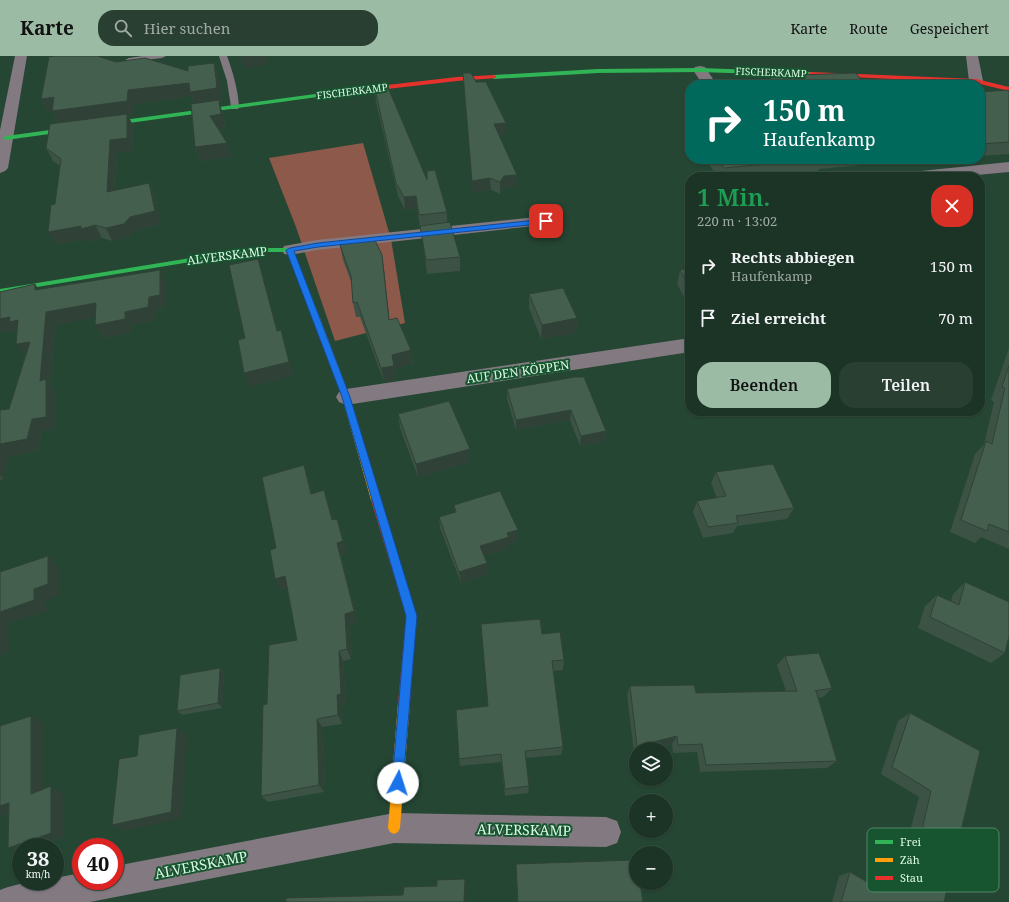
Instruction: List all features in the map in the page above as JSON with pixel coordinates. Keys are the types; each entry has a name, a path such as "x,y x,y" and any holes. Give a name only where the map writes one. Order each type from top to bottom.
{"street":[{"path":"0,168 21,56"},
{"path":"972,56 976,80"},
{"path":"700,70 707,80"},
{"name":"FISCHERKAMP","path":"6,138 379,87 457,79 598,71 700,70 951,80"},
{"name":"FISCHERKAMP","path":"985,83 1009,89"},
{"path":"960,172 1009,167"},
{"path":"394,828 411,616 346,397 290,250 318,245 546,221"},
{"name":"ALVERSKAMP","path":"0,291 252,250 290,250"},
{"name":"AUF DEN KÖPPEN","path":"346,397 685,346"},
{"name":"ALVERSKAMP","path":"9,902 394,828 606,832"}],"lane":[{"path":"119,62 162,56"},
{"path":"223,56 234,88 235,107"}],"shaded area":[{"path":"363,143 391,239 405,323 335,341 296,227 269,158"}],"building":[{"path":"97,56 116,62 145,58 188,71 188,66 214,63 216,79 219,79 216,80 217,88 190,92 189,83 128,90 127,101 52,111 54,97 41,99 49,57"},
{"path":"463,73 471,73 476,82 486,82 506,123 494,124 517,175 504,176 500,182 490,178 472,181"},
{"path":"856,73 861,80 770,80 771,76"},
{"path":"387,85 427,180 427,171 435,170 447,212 419,215 416,196 404,197 396,183 375,89"},
{"path":"1009,90 1009,142 985,144 985,92"},
{"path":"219,100 221,114 210,116 227,143 195,147 191,104"},
{"path":"127,114 127,138 110,140 107,192 149,183 155,211 130,217 124,224 106,228 95,225 81,229 81,226 48,232 51,205 55,204 61,159 46,148 50,124"},
{"path":"721,164 767,164 724,168"},
{"path":"450,222 460,257 426,260 420,226"},
{"path":"374,238 382,255 389,320 397,318 411,350 392,355 394,366 381,368 357,302 353,303 351,276 340,245"},
{"path":"258,259 277,331 281,330 289,362 244,373 238,340 245,338 229,265"},
{"path":"685,269 685,278 680,270"},
{"path":"160,270 160,295 149,297 148,307 125,312 125,319 95,325 96,303 46,312 40,381 46,379 46,417 32,419 27,439 0,444 0,410 9,409 30,342 16,344 18,320 9,322 10,317 0,319 0,292 35,284 35,290"},
{"path":"563,288 577,318 542,325 529,294"},
{"path":"1009,366 1009,532 989,524 987,531 961,520 986,441 992,444 1005,388 1002,387"},
{"path":"575,377 584,377 606,431 581,436 571,410 516,420 507,389"},
{"path":"449,401 470,449 416,464 398,414"},
{"path":"773,464 794,508 736,516 738,523 708,527 697,501 726,496 716,472"},
{"path":"304,465 311,494 324,490 332,520 337,519 343,541 337,543 354,611 345,614 347,649 339,651 341,694 337,695 338,715 317,719 319,785 261,796 263,705 267,704 269,645 297,640 285,576 275,579 270,550 276,548 262,477"},
{"path":"500,491 518,530 507,533 509,537 480,546 487,563 459,572 439,517 456,512 454,505"},
{"path":"48,556 48,584 34,589 34,600 0,612 0,572"},
{"path":"965,582 1009,602 1009,636 1005,653 930,617 937,595 959,605"},
{"path":"540,619 542,634 560,632 564,660 552,661 563,747 525,751 529,786 505,789 501,754 459,759 456,710 488,706 481,624"},
{"path":"819,653 832,688 815,691 837,761 706,765 702,744 678,745 677,736 653,742 637,742 630,686 694,685 696,693 797,691 785,656"},
{"path":"220,668 218,703 177,711 180,675"},
{"path":"910,713 980,751 962,828 922,828 931,791 892,767"},
{"path":"31,716 31,794 51,786 51,833 37,838 12,838 12,847 8,848 9,803 0,806 0,726"},
{"path":"177,728 171,812 112,825 119,759 137,756 139,735"},
{"path":"629,860 629,890 641,890 643,902 518,902 516,864"},
{"path":"850,872 867,882 867,892 946,892 944,902 841,902"},
{"path":"465,879 464,902 286,902 286,898 403,895 404,887 437,886 437,880"}],"traffic: fast":[{"path":"494,77 598,71 700,70 811,74"},
{"path":"6,138 352,91"},
{"path":"0,291 252,250 290,250 316,318"}],"traffic: slow":[{"path":"316,318 346,397 376,500"},
{"path":"394,828 404,703"}],"traffic: jam":[{"path":"811,74 952,80"},
{"path":"352,91 457,79 494,77"},
{"path":"985,83 1009,89"},
{"path":"376,500 411,616 404,703"}],"route":[{"path":"398,783 411,616 346,397 290,250 318,245 546,221"}]}
